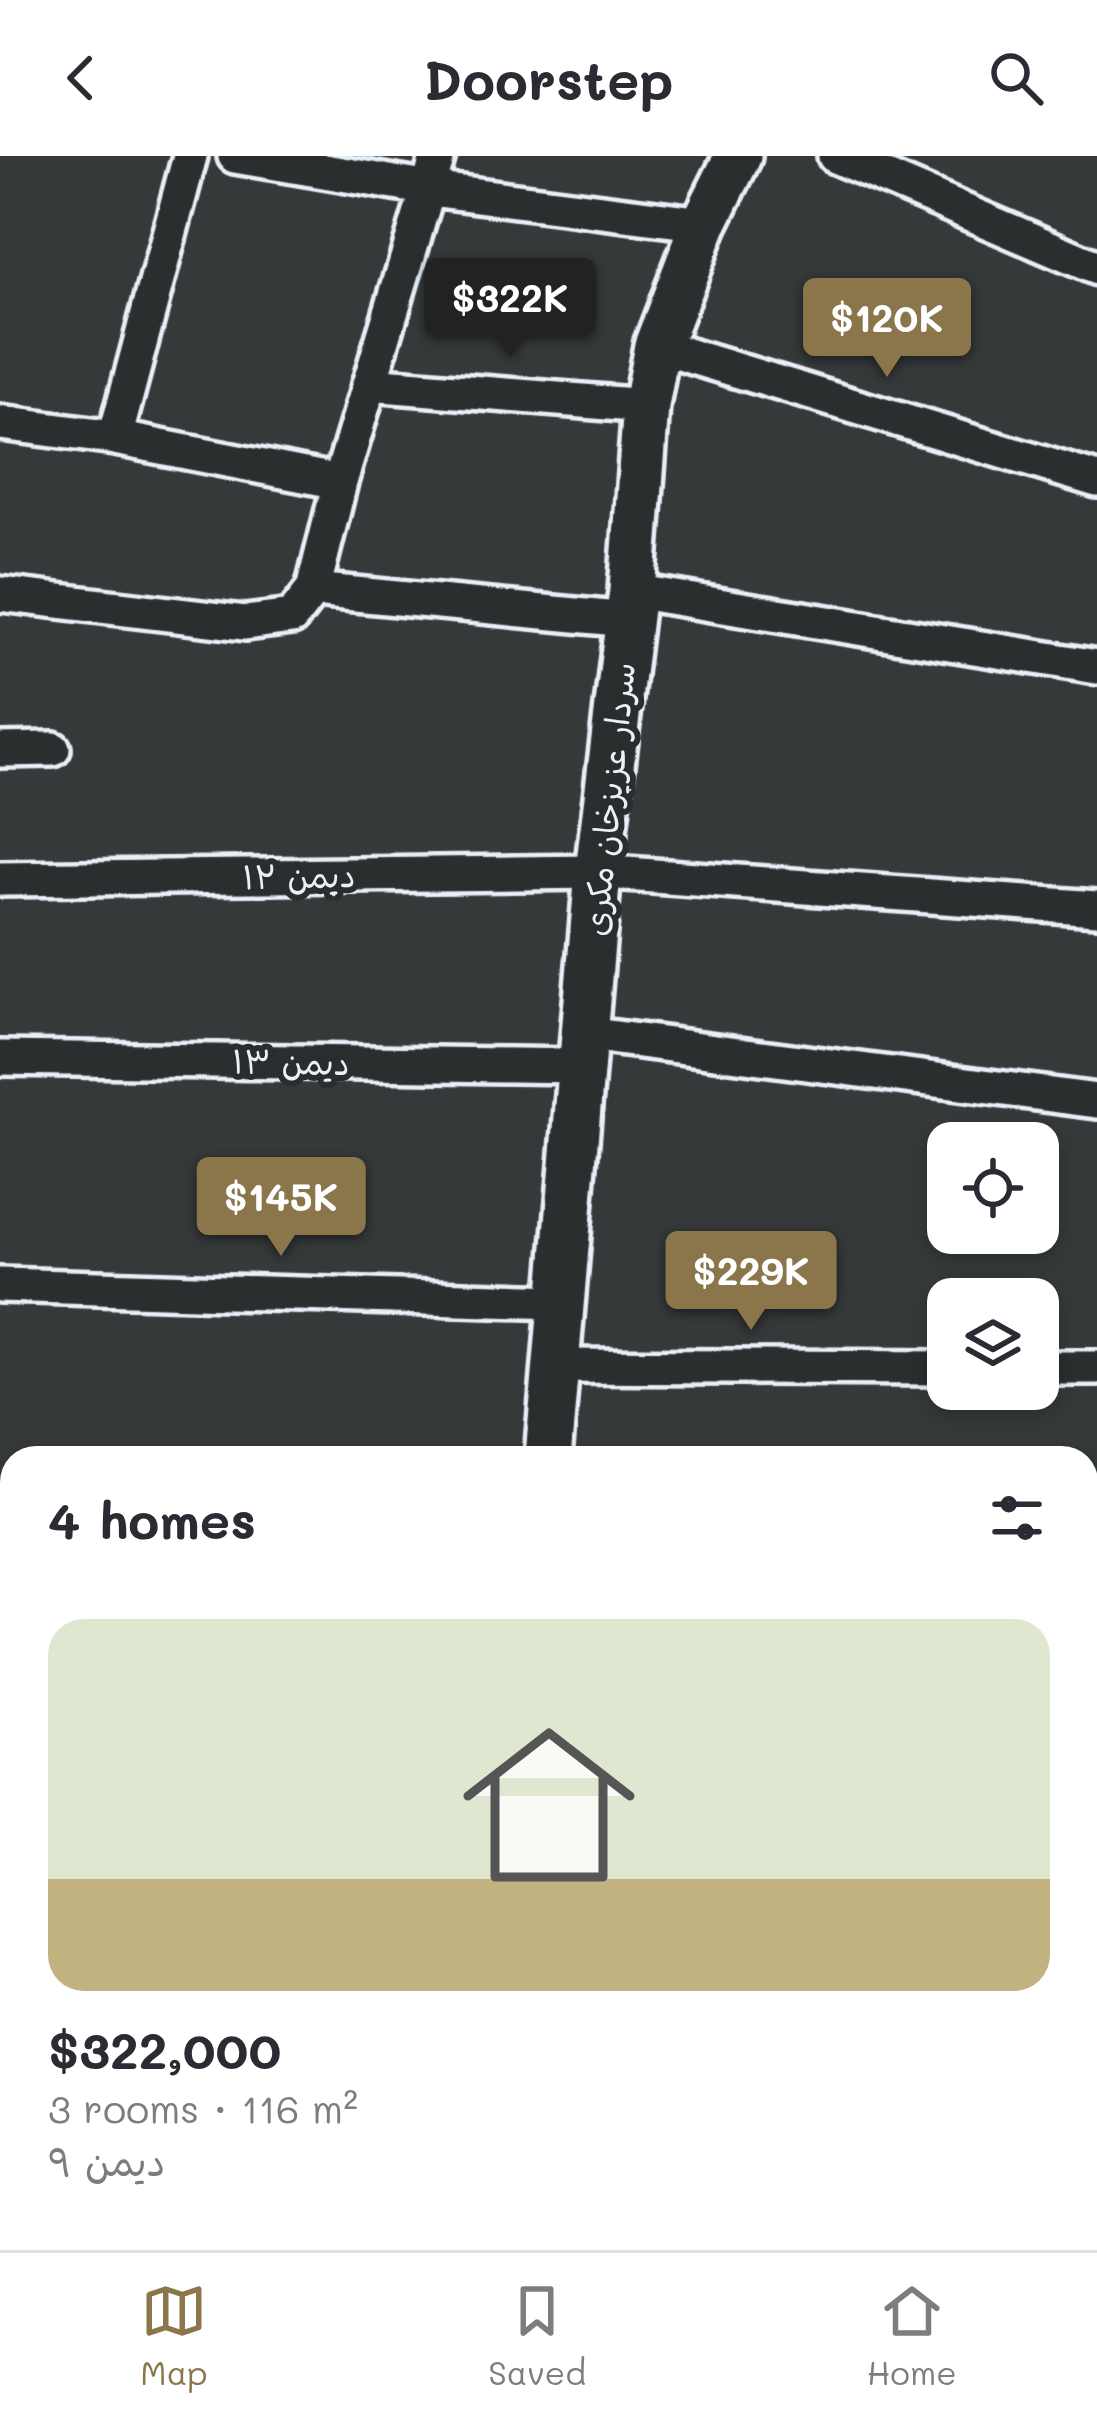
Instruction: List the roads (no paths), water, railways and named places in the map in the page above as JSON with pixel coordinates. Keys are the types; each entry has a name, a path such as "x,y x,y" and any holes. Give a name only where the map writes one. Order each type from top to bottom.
{"street":[{"path":"115,438 190,156"},
{"path":"235,156 434,172 704,224"},
{"name":"سردار عزیزخان مکری","path":"549,1446 598,872 630,606 646,406 657,346 704,224 738,156"},
{"path":"835,156 1097,268"},
{"path":"0,594 245,623 292,617 313,590 340,482 434,172"},
{"path":"657,346 1097,480"},
{"path":"369,384 646,406"},
{"path":"0,423 115,438 340,482"},
{"path":"313,590 630,606 1097,667"},
{"path":"0,750 53,749"},
{"name":"دیمن ۱۲","path":"0,879 598,872 1097,908"},
{"name":"دیمن ۱۳","path":"0,1058 584,1050 1097,1101"},
{"path":"0,1285 560,1302"},
{"path":"554,1366 927,1368"},
{"path":"1059,1368 1097,1369"}]}
